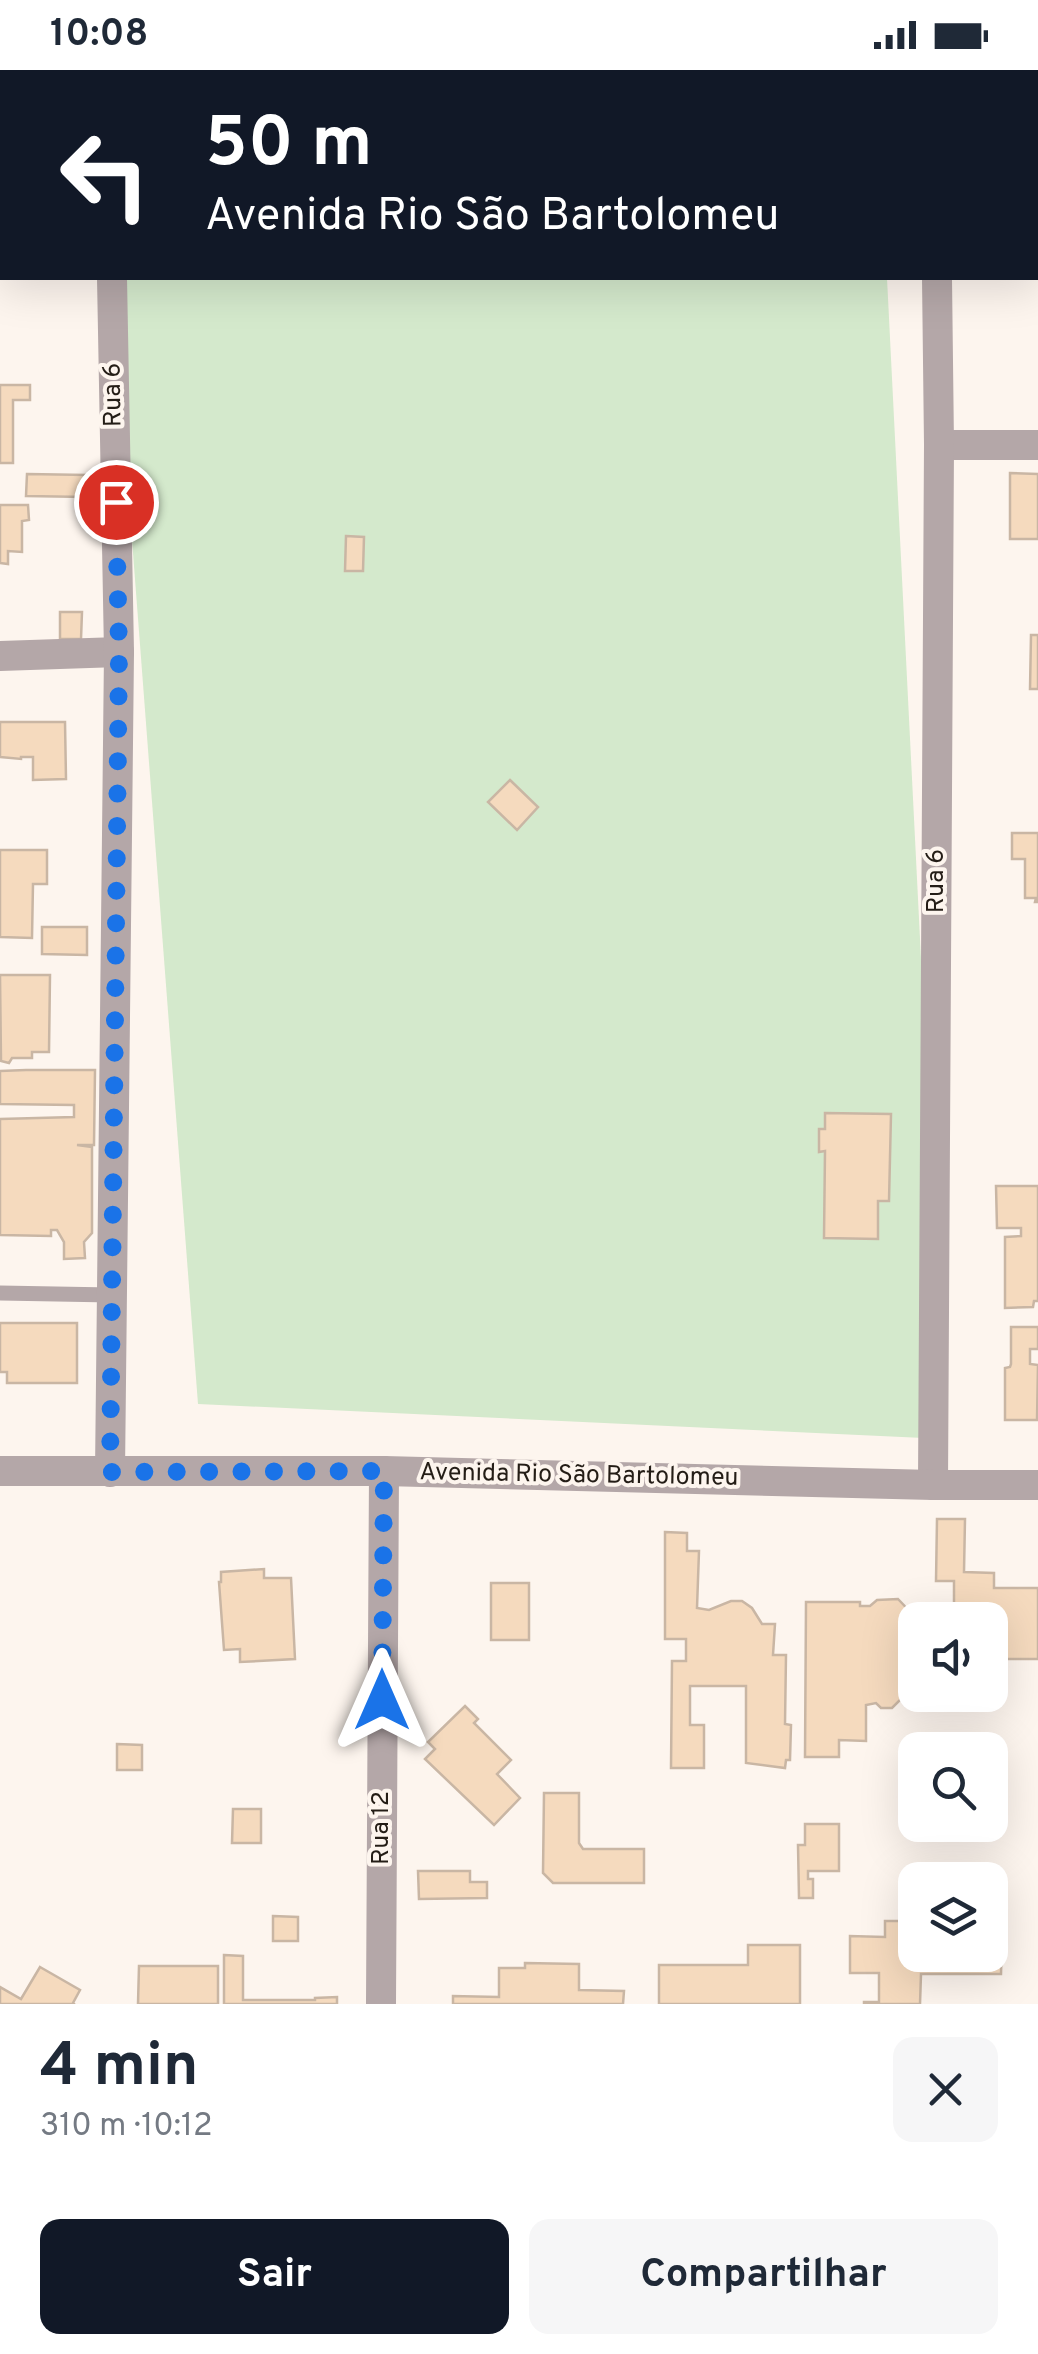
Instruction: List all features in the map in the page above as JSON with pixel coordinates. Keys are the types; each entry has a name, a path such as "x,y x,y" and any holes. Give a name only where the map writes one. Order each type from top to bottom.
{"street":[{"name":"Rua 6","path":"110,1472 119,652 112,280"},
{"name":"Rua 6","path":"933,1485 937,280"},
{"path":"939,445 1038,446"},
{"path":"0,656 119,652"},
{"name":"Avenida Rio São Bartolomeu","path":"0,1471 384,1471 1038,1485"},
{"name":"Rua 12","path":"381,2004 384,1471"}],"lane":[{"path":"0,1293 112,1295"}],"green space":[{"path":"112,280 887,280 945,1439 198,1404"}],"building":[{"path":"0,385 30,385 30,400 13,400 13,463 0,463"},
{"path":"1010,473 1038,474 1038,539 1010,539"},
{"path":"27,474 87,475 86,497 26,496"},
{"path":"0,505 28,505 29,520 22,521 22,552 8,551 8,564 0,563"},
{"path":"346,536 364,537 363,571 345,571"},
{"path":"60,612 82,612 81,639 60,639"},
{"path":"1031,635 1038,635 1038,689 1030,689"},
{"path":"0,722 65,722 66,779 33,780 33,757 0,757"},
{"path":"510,780 538,807 517,830 488,802"},
{"path":"1012,833 1038,833 1038,902 1036,898 1025,898 1025,859 1012,859"},
{"path":"0,850 47,850 47,884 33,884 32,938 0,937"},
{"path":"42,927 87,927 87,955 42,954"},
{"path":"0,975 50,975 49,1052 32,1052 32,1058 12,1058 9,1063 1,1061"},
{"path":"95,1070 94,1145 77,1145 92,1147 92,1233 84,1242 85,1258 64,1259 64,1242 57,1230 51,1230 51,1236 0,1235 0,1119 74,1117 74,1105 0,1104 0,1071"},
{"path":"825,1113 891,1114 889,1201 878,1201 878,1239 824,1238 825,1151 819,1152 819,1129 825,1129"},
{"path":"996,1186 1038,1186 1038,1301 1034,1301 1033,1307 1005,1308 1005,1237 1021,1236 1021,1228 997,1228"},
{"path":"0,1323 77,1323 77,1383 7,1383 7,1372 0,1372"},
{"path":"1011,1327 1038,1327 1038,1349 1030,1349 1030,1364 1038,1365 1037,1420 1005,1420 1005,1368 1011,1364"},
{"path":"937,1519 965,1519 964,1572 994,1573 994,1588 1038,1588 1038,1659 1008,1659 1008,1602 954,1602 954,1581 936,1581"},
{"path":"665,1532 687,1533 687,1551 699,1551 697,1608 709,1610 742,1601 762,1624 775,1624 773,1655 786,1655 785,1724 791,1725 790,1760 786,1760 785,1768 746,1763 746,1686 690,1686 690,1725 704,1725 704,1768 671,1768 672,1661 686,1661 686,1639 665,1639"},
{"path":"264,1569 264,1578 291,1578 295,1659 240,1662 240,1649 224,1650 221,1572"},
{"path":"491,1583 529,1583 529,1640 491,1640"},
{"path":"877,1600 901,1602 898,1702 892,1708 881,1708 876,1703 866,1705 866,1741 839,1740 839,1757 805,1757 806,1602 860,1602 860,1606 870,1606"},
{"path":"465,1706 478,1719 474,1723 511,1760 497,1774 520,1798 494,1825 425,1759 435,1749 428,1742"},
{"path":"117,1744 142,1745 142,1770 117,1770"},
{"path":"544,1793 579,1793 579,1843 583,1849 644,1849 644,1883 553,1883 543,1873"},
{"path":"233,1809 261,1809 261,1843 232,1843"},
{"path":"805,1824 839,1824 839,1871 808,1871 808,1879 813,1879 813,1898 799,1898 798,1845 805,1845"},
{"path":"418,1871 470,1871 470,1882 487,1882 487,1898 419,1899"},
{"path":"273,1916 298,1917 298,1941 273,1941"},
{"path":"885,1921 898,1921 898,1972 1001,1974 921,1974 920,2004 864,2004 879,2002 879,1973 850,1973 850,1936 885,1937"},
{"path":"748,1945 800,1945 800,2004 659,2004 659,1965 748,1965"},
{"path":"224,1955 243,1956 243,2000 337,1997 337,2004 224,2004"},
{"path":"525,1963 579,1964 579,1990 624,1991 623,2004 453,2004 453,1996 499,1997 499,1968 525,1968"},
{"path":"139,1966 218,1966 218,2004 138,2004"},
{"path":"40,1967 80,1990 74,2004 0,2004 0,1987 21,1999"}],"route":[{"path":"116,502 119,652 110,1472 384,1471 382,1700"}]}
